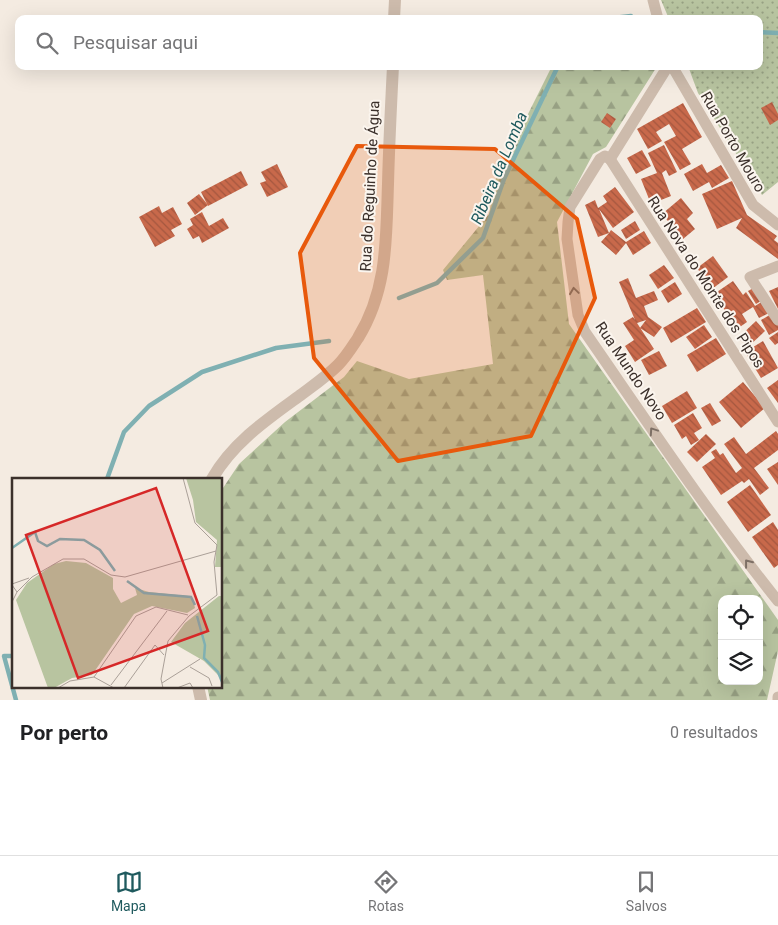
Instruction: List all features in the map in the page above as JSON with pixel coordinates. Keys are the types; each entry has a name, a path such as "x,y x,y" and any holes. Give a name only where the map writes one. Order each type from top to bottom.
{"street":[{"path":"394,15 395,0"},
{"path":"653,0 657,15"},
{"name":"Rua do Reguinho de Água","path":"213,478 239,444 260,425 338,365 366,325 376,302 385,258 392,70"},
{"name":"Rua Mundo Novo","path":"667,70 610,159 605,156 600,159 570,207 567,239 578,315 585,332 681,472 778,601"},
{"name":"Rua Porto Mouro","path":"672,70 753,205 778,224"},
{"name":"Rua Nova do Monte dos Pipos","path":"610,159 778,422"},
{"path":"778,266 750,277 778,320"}],"highlighted area":[{"path":"357,146 495,149 577,219 595,298 531,436 398,461 314,358 300,253"}],"green space":[{"path":"661,0 778,0 778,182 762,195 698,93 689,70 763,70 763,15 667,15"},
{"path":"550,70 655,70 606,147 593,154 557,222 569,324 760,595 718,595 718,685 763,685 763,599 778,620 778,651 767,700 210,700 207,688 222,688 222,490 239,464 285,422 344,377 357,361 409,379 493,364 483,275 447,280 443,270 489,214 496,178"}],"building":[{"path":"772,102 778,114 778,120 770,125 761,108"},
{"path":"683,103 702,137 682,149 691,164 680,170 664,142 676,136 669,124 656,132 662,141 648,149 637,129"},
{"path":"607,113 616,119 610,128 601,122"},
{"path":"664,145 677,172 669,176 666,170 662,173 671,196 651,204 641,179 657,173 648,153"},
{"path":"642,150 651,166 636,174 627,158"},
{"path":"277,164 288,187 267,197 260,183 266,181 261,172"},
{"path":"702,164 707,173 721,165 729,178 712,188 709,182 693,191 684,174"},
{"path":"241,171 248,185 208,206 201,192"},
{"path":"732,181 747,215 777,236 774,240 778,243 778,259 736,228 742,218 717,229 702,194"},
{"path":"615,187 634,212 613,228 599,209 609,233 598,237 585,205 595,200 598,208 607,202 603,196"},
{"path":"199,194 208,205 195,215 187,203"},
{"path":"681,198 693,213 687,219 695,229 683,239 662,214"},
{"path":"159,206 162,213 173,207 182,224 171,230 175,236 155,247 139,217"},
{"path":"202,212 209,226 223,218 229,228 202,243 199,236 193,239 187,229 193,225 190,219"},
{"path":"635,221 640,230 626,239 621,230"},
{"path":"611,230 626,242 644,231 651,243 633,255 626,243 616,255 601,242"},
{"path":"713,256 728,277 712,289 697,268"},
{"path":"664,265 674,278 658,289 649,275"},
{"path":"628,278 636,298 654,291 658,300 644,306 648,317 662,327 654,337 640,328 654,349 635,362 625,346 634,340 623,323 633,317 635,320 619,282","holes":["646,320 640,328 637,323"]},
{"path":"733,281 743,295 746,292 755,306 765,300 771,312 759,318 753,307 742,314 747,322 737,329 714,294"},
{"path":"675,282 682,294 668,303 661,291"},
{"path":"757,286 764,299 756,304 748,291"},
{"path":"778,287 778,309 769,291"},
{"path":"697,308 706,322 671,343 663,328"},
{"path":"773,313 778,323 778,330 769,335 761,320"},
{"path":"756,321 765,331 748,347 738,338"},
{"path":"704,325 712,337 695,349 686,337"},
{"path":"778,332 778,343 775,345 769,338"},
{"path":"716,338 726,354 697,372 687,355"},
{"path":"763,341 778,368 761,378 745,352"},
{"path":"659,351 667,366 649,375 641,360"},
{"path":"778,380 778,403 767,388"},
{"path":"743,382 765,408 741,428 719,402"},
{"path":"687,391 697,408 672,423 662,406"},
{"path":"710,403 721,421 712,426 701,408"},
{"path":"693,413 702,428 694,433 699,440 691,445 686,436 682,439 674,425"},
{"path":"776,431 778,434 778,450 754,468 769,488 760,495 749,479 744,483 742,481 721,495 702,467 715,458 711,452 716,449 720,455 723,453 736,473 742,468 724,444 734,437 746,454"},
{"path":"706,434 716,444 697,462 687,452"},
{"path":"778,462 778,485 767,469"},
{"path":"750,485 771,515 748,532 727,502"},
{"path":"773,522 778,530 778,565 774,568 752,537"}],"waterway":[{"name":"Ribeira da Lomba","path":"763,32 778,33"},
{"name":"Ribeira da Lomba","path":"399,298 437,283 483,238 504,179 556,70"},
{"name":"Ribeira da Lomba","path":"107,478 124,432 149,406 202,372 276,348 329,341"},
{"name":"Ribeira da Lomba","path":"12,656 4,656 12,685"},
{"name":"Ribeira da Lomba","path":"13,688 16,700"}]}
